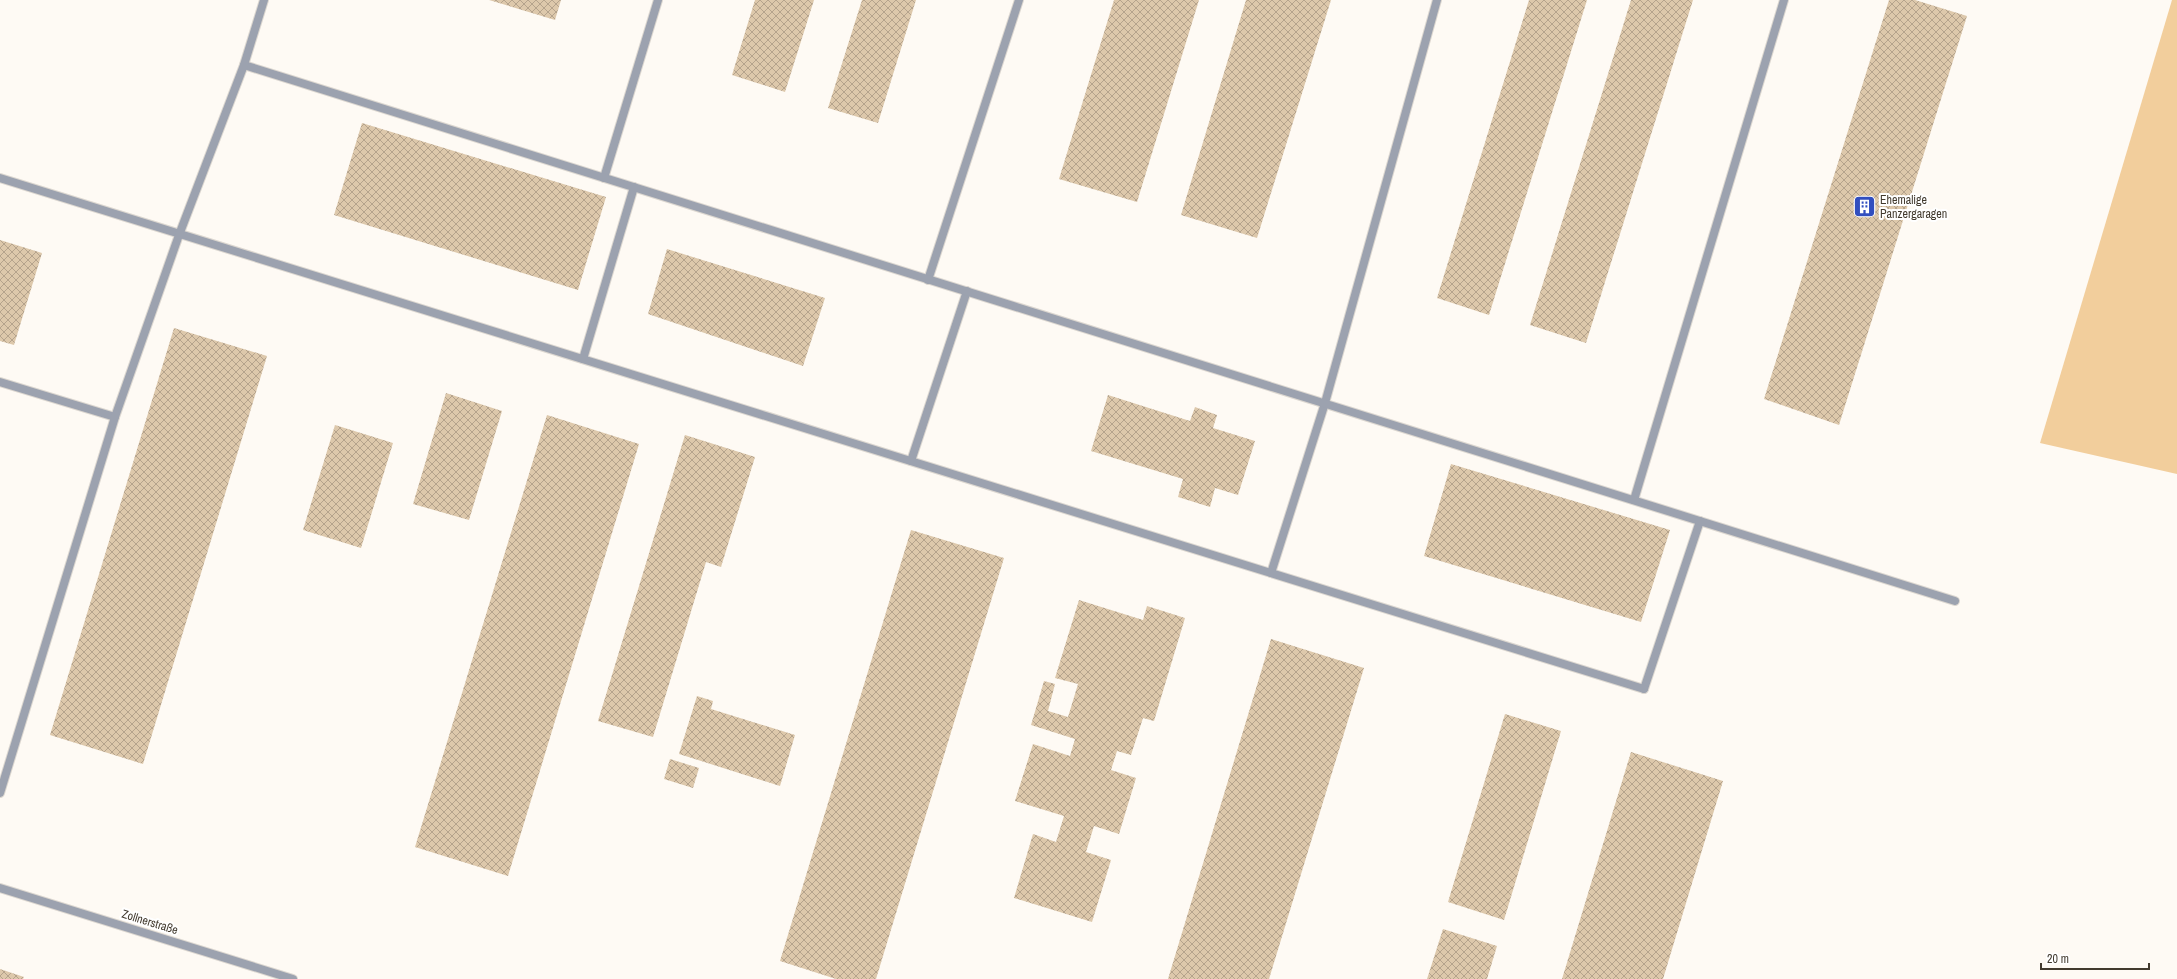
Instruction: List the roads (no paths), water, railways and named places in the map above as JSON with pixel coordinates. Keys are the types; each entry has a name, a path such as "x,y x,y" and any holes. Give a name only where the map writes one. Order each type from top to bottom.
{"street":[{"path":"0,793 115,417 179,235 244,65 264,0"},
{"path":"604,178 658,0"},
{"path":"928,280 1019,0"},
{"path":"1271,573 1325,403 1438,0"},
{"path":"1634,500 1784,0"},
{"path":"244,65 1955,601"},
{"path":"0,178 179,235 1644,689 1700,521"},
{"path":"583,359 634,187"},
{"path":"911,461 967,292"},
{"path":"0,382 115,417"},
{"name":"Zollnerstraße","path":"0,888 293,979"}],"place":[{"name":"Ehemalige Panzergaragen","path":"1865,207"}]}
